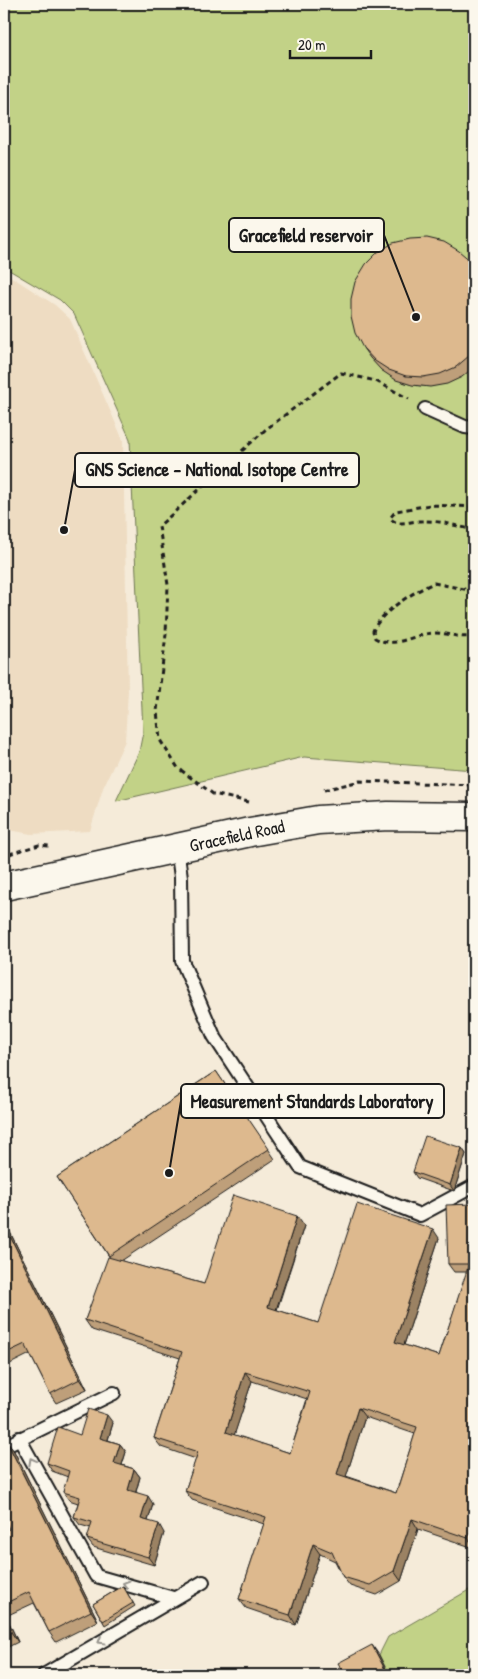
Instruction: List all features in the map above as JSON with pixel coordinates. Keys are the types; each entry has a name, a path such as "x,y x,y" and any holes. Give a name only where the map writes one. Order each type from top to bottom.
{"main road":[{"name":"Gracefield Road","path":"4,886 176,848 318,820 388,816 474,817"}],"lane":[{"path":"426,409 466,427 474,428"},
{"path":"176,848 181,877 182,961 214,1036 300,1167 420,1215 474,1186"},
{"path":"4,1448 19,1438 114,1392"},
{"path":"19,1438 96,1576 173,1598"},
{"path":"44,1675 203,1582"}],"path":[{"path":"250,802 213,794 178,768 160,740 157,711 166,634 168,585 159,526 265,430 341,373 376,381 426,409"},
{"path":"474,507 420,506 396,511 390,515 390,518 396,523 429,520 474,530"},
{"path":"474,592 434,583 413,594 382,616 373,631 375,638 383,643 394,644 433,633 455,637 474,636"}],"shaded area":[{"path":"4,272 55,305 70,319 123,440 128,691 125,741 103,788 90,831 31,834 4,829"}],"green space":[{"path":"4,4 474,4 474,267 362,342 372,358 384,370 397,379 412,384 427,386 443,384 458,378 474,367 474,770 304,757 116,801 139,752 143,732 130,439 74,314 60,300 4,267"},
{"path":"474,1587 474,1675 389,1675 379,1655 388,1637"}],"building":[{"path":"427,238 444,242 459,251 474,265 474,350 456,367 440,374 423,377 406,376 389,370 375,361 363,348 355,333 351,316 351,299 355,282 366,264 378,252 393,243"},
{"path":"216,1071 269,1149 109,1256 57,1177"},
{"path":"425,1136 462,1148 450,1185 413,1172"},
{"path":"233,1195 297,1216 268,1307 318,1323 357,1204 433,1229 395,1342 439,1356 469,1264 474,1266 474,1521 468,1538 412,1519 394,1571 370,1585 343,1577 332,1552 313,1544 290,1615 239,1599 266,1517 185,1491 198,1452 154,1438 182,1352 85,1320 108,1257 204,1284","holes":["245,1372 310,1392 290,1453 226,1432","358,1408 417,1427 396,1493 337,1474"]},
{"path":"474,1204 474,1264 448,1264 446,1205"},
{"path":"4,1224 80,1379 50,1394 25,1344 4,1354"},
{"path":"88,1409 107,1415 100,1438 120,1444 114,1463 134,1469 128,1490 148,1496 141,1519 159,1524 148,1557 87,1539 92,1522 74,1517 80,1497 63,1492 69,1471 47,1463 58,1427 80,1435"},
{"path":"7,1442 91,1611 49,1632 29,1592 4,1604 4,1532 9,1529 4,1518 4,1443"},
{"path":"123,1586 133,1603 103,1621 93,1604"},
{"path":"4,1616 11,1632 4,1636"},
{"path":"372,1645 388,1675 345,1675 338,1663"}],"place":[{"name":"Gracefield reservoir","path":"416,317"},
{"name":"GNS Science - National Isotope Centre","path":"64,530"},
{"name":"Measurement Standards Laboratory","path":"169,1173"}]}
